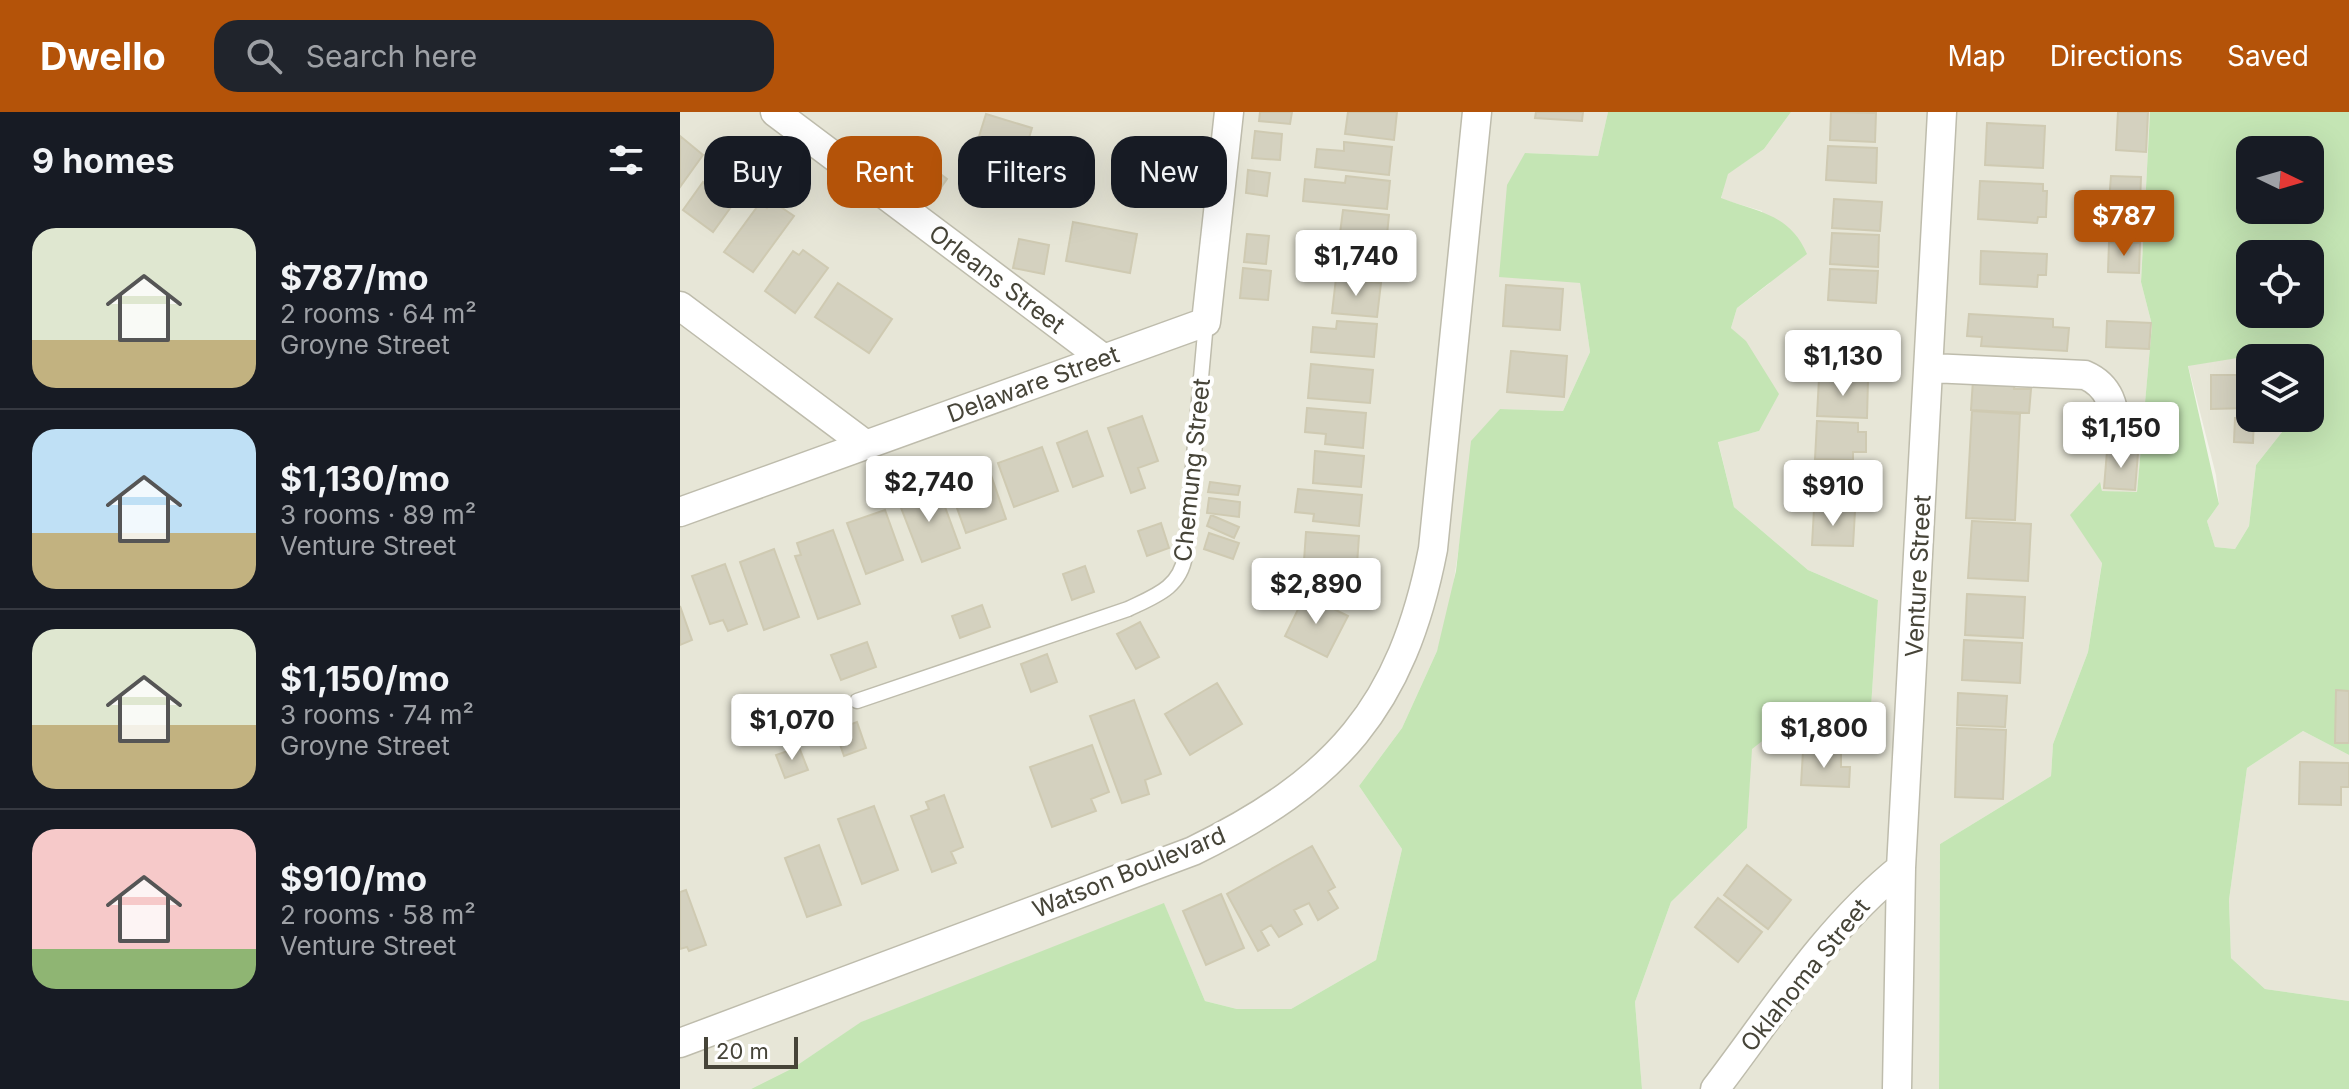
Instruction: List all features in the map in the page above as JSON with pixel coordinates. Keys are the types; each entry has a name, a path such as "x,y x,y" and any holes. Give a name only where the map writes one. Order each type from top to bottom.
{"street":[{"name":"Orleans Street","path":"775,112 1104,359"},
{"name":"Chemung Street","path":"1206,322 1229,112"},
{"name":"Watson Boulevard","path":"680,1043 1193,851 1266,813 1300,789 1350,741 1382,697 1400,663 1428,575 1439,506 1477,112"},
{"name":"Venture Street","path":"1897,1089 1901,868 1931,368 1942,112"},
{"path":"680,306 866,445"},
{"name":"Delaware Street","path":"680,512 1206,322"},
{"path":"1931,368 2085,375 2099,381 2108,392 2118,438"},
{"name":"Oklahoma Street","path":"1715,1089 1837,929 1866,896 1901,868"}],"lane":[{"name":"Chemung Street","path":"857,701 1128,609 1163,592 1179,578 1185,556 1206,322"}],"shaded area":[{"path":"680,112 1608,112 1598,156 1525,153 1580,283 1590,352 1563,411 1500,409 1462,527 1449,612 1437,651 1402,728 1359,786 1402,849 1376,960 1291,1009 1237,1009 1205,1001 1164,904 862,1022 793,1068 751,1089 680,1089"},
{"path":"1791,112 2150,112 2141,282 2152,325 2137,493 2102,491 2101,483 2102,562 2088,652 2053,744 2051,776 1940,844 1939,1089 1642,1089 1635,1002 1671,902 1747,828 1751,749 1788,721 1870,722 1878,600 1808,570 1734,507 1718,441 1759,431 1746,342 1731,328 1737,308 1770,283 1762,211 1721,199 1727,174 1764,149"},
{"path":"2236,358 2236,432 2282,432 2256,465 2249,526 2235,549 2215,547 2207,521 2219,504 2216,475 2188,365"},
{"path":"2303,731 2349,755 2349,1001 2265,989 2231,958 2229,900 2247,768"}],"green space":[{"path":"1608,112 1791,112 1764,149 1728,174 1721,198 1782,222 1792,230 1807,254 1737,308 1731,328 1746,341 1779,394 1759,431 1718,442 1734,507 1808,570 1878,600 1870,723 1788,721 1752,749 1747,828 1671,902 1635,1002 1642,1089 751,1089 793,1068 861,1022 1164,903 1205,1001 1237,1009 1291,1009 1376,960 1402,849 1359,786 1402,728 1437,651 1456,571 1471,441 1500,409 1563,411 1590,352 1580,283 1499,277 1507,185 1525,153 1598,156"},
{"path":"2150,112 2349,112 2349,755 2303,731 2247,768 2229,900 2231,958 2265,989 2349,1001 2349,1089 1939,1089 1940,844 2051,776 2053,744 2088,652 2102,563 2070,515 2100,482 2102,491 2137,492 2152,325 2141,282","holes":["2236,344 2324,344 2324,432 2282,432 2256,465 2249,526 2235,549 2215,547 2207,521 2219,504 2188,366 2236,358"]}],"building":[{"path":"1260,112 1292,112 1290,124 1259,121"},
{"path":"1348,112 1397,112 1394,140 1345,134"},
{"path":"1536,112 1583,112 1582,121 1535,118"},
{"path":"1831,112 1876,113 1875,142 1830,140"},
{"path":"2118,112 2148,112 2146,152 2116,150"},
{"path":"986,114 1032,128 1030,136 979,136"},
{"path":"1987,123 2045,126 2043,168 1985,165"},
{"path":"1255,131 1282,134 1280,160 1252,158"},
{"path":"680,136 703,155 680,187"},
{"path":"1344,142 1392,147 1389,175 1315,167 1317,149 1344,151"},
{"path":"1828,146 1877,148 1876,183 1826,180"},
{"path":"1248,170 1270,173 1267,196 1246,193"},
{"path":"1346,176 1390,181 1387,209 1303,201 1305,179 1345,183"},
{"path":"2111,176 2141,177 2140,203 2109,202"},
{"path":"1980,181 2043,184 2043,191 2047,191 2046,217 2038,217 2037,223 1978,219"},
{"path":"703,182 704,208 730,208 713,232 683,210"},
{"path":"1834,199 1882,202 1880,231 1832,228"},
{"path":"756,208 782,208 794,216 753,272 724,252"},
{"path":"1343,210 1389,215 1386,245 1339,241"},
{"path":"1073,222 1137,234 1130,273 1066,261"},
{"path":"1832,233 1879,235 1878,267 1830,264"},
{"path":"1247,234 1269,236 1266,264 1244,262"},
{"path":"1019,239 1049,245 1044,274 1013,268"},
{"path":"2109,242 2140,243 2139,273 2108,272"},
{"path":"1338,246 1385,250 1382,280 1335,275"},
{"path":"803,250 828,268 795,313 765,291 793,251 799,255"},
{"path":"1981,251 2047,254 2046,275 2038,275 2037,287 1980,284"},
{"path":"1243,268 1271,271 1268,300 1240,298"},
{"path":"1830,269 1878,271 1876,303 1828,300"},
{"path":"1336,278 1381,283 1377,317 1332,313"},
{"path":"838,283 892,319 869,353 815,317"},
{"path":"1506,285 1563,289 1560,330 1503,326"},
{"path":"1969,314 2053,319 2053,327 2069,328 2067,351 1981,346 1982,337 1967,336"},
{"path":"1337,321 1377,324 1374,357 1311,352 1313,327 1336,329"},
{"path":"2107,321 2151,323 2149,349 2106,347"},
{"path":"1511,351 1567,356 1564,397 1507,392"},
{"path":"1311,364 1373,370 1370,403 1308,398"},
{"path":"2211,375 2236,375 2236,408 2211,409"},
{"path":"1819,378 1868,380 1867,418 1817,416"},
{"path":"1973,380 2015,382 2014,389 2031,389 2029,413 1971,410"},
{"path":"1307,408 1366,413 1363,448 1325,444 1326,434 1305,432"},
{"path":"1972,411 2020,414 2015,520 1966,518"},
{"path":"1142,416 1158,461 1138,468 1145,488 1131,493 1108,428"},
{"path":"2236,418 2236,432 2253,432 2253,443 2234,442"},
{"path":"1817,421 1858,423 1858,432 1866,432 1866,452 1853,452 1853,460 1815,459"},
{"path":"1087,431 1103,476 1073,487 1057,443"},
{"path":"1042,447 1058,491 1014,507 998,463"},
{"path":"1315,451 1364,456 1361,487 1313,483"},
{"path":"2107,451 2138,453 2135,490 2104,488"},
{"path":"1813,469 1857,471 1856,476 1865,476 1864,493 1856,493 1855,507 1812,505"},
{"path":"990,472 1006,519 966,533 949,486"},
{"path":"1210,482 1240,486 1238,495 1208,492"},
{"path":"937,485 960,548 922,562 898,500"},
{"path":"1298,489 1362,495 1359,526 1313,521 1314,514 1295,512"},
{"path":"1209,498 1240,502 1239,517 1207,513"},
{"path":"1814,509 1855,511 1853,546 1812,545"},
{"path":"885,510 903,560 866,574 847,523"},
{"path":"1211,515 1239,527 1234,538 1207,526"},
{"path":"1972,521 2031,524 2028,581 1968,578"},
{"path":"1161,523 1169,548 1147,556 1138,531"},
{"path":"833,530 860,604 818,619 795,556 801,555 797,543"},
{"path":"1306,532 1359,536 1356,579 1303,575"},
{"path":"1209,533 1239,543 1233,559 1204,549"},
{"path":"774,549 799,617 764,630 740,562"},
{"path":"725,564 747,624 728,631 723,620 710,624 692,576"},
{"path":"1085,566 1094,592 1072,600 1063,574"},
{"path":"1967,594 2025,597 2023,638 1965,635"},
{"path":"1305,595 1348,616 1327,657 1285,636"},
{"path":"982,605 990,627 960,638 952,616"},
{"path":"680,606 692,640 680,645"},
{"path":"1140,622 1159,657 1136,669 1117,634"},
{"path":"1964,640 2022,643 2020,683 1962,680"},
{"path":"867,642 876,667 841,680 831,655"},
{"path":"1047,654 1057,682 1031,692 1021,664"},
{"path":"1217,683 1242,724 1190,755 1165,714"},
{"path":"2336,690 2349,691 2349,743 2335,743"},
{"path":"1958,693 2007,696 2005,727 1957,725"},
{"path":"1134,700 1161,774 1145,780 1149,794 1122,803 1090,716"},
{"path":"857,722 866,748 844,756 835,730"},
{"path":"1957,728 2006,730 2003,799 1955,797"},
{"path":"1092,745 1109,792 1091,799 1096,811 1052,827 1030,767"},
{"path":"799,747 808,770 785,778 776,755"},
{"path":"1803,751 1841,753 1841,767 1850,767 1849,787 1801,785"},
{"path":"2300,762 2349,763 2349,787 2341,787 2341,805 2299,804"},
{"path":"944,795 963,847 951,852 956,863 932,872 911,816 929,809 926,802"},
{"path":"874,806 898,870 862,884 838,819"},
{"path":"819,845 841,905 807,917 785,858"},
{"path":"1312,846 1335,887 1328,891 1338,908 1318,920 1309,903 1294,910 1302,924 1279,937 1271,925 1261,931 1269,945 1258,951 1227,894"},
{"path":"1747,865 1791,900 1768,929 1724,895"},
{"path":"686,890 706,945 689,951 687,947 680,949 680,892"},
{"path":"1221,894 1244,948 1206,965 1183,911"},
{"path":"1718,898 1762,932 1738,962 1695,927"}]}
